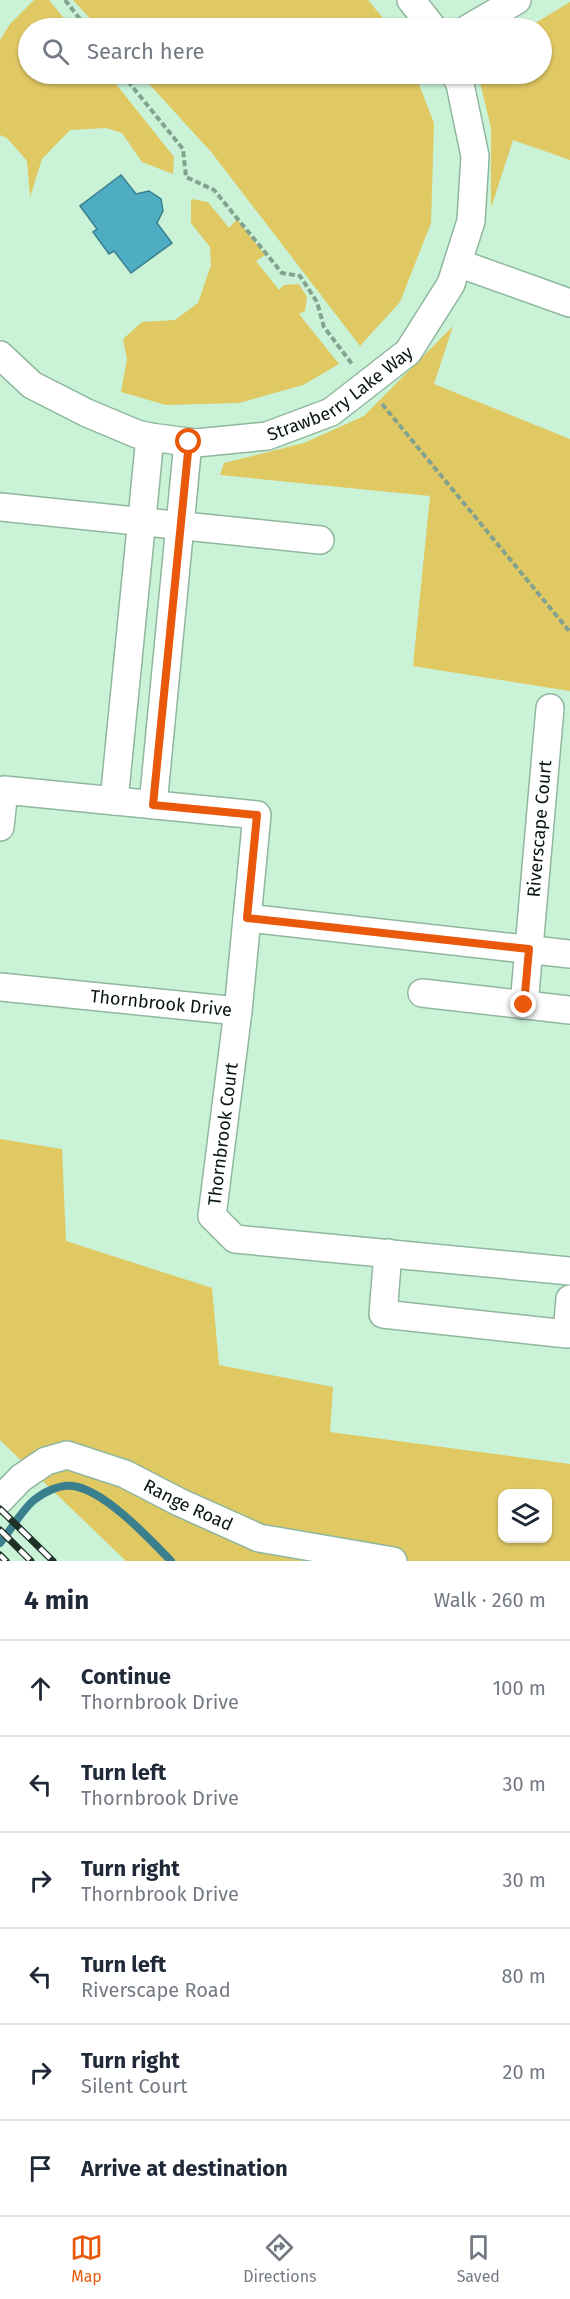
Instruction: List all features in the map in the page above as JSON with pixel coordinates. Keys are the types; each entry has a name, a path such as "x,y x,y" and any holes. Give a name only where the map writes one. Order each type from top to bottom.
{"street":[{"path":"486,18 517,0"},
{"path":"417,1 427,18"},
{"name":"Strawberry Lake Way","path":"0,355 32,386 87,413 150,437 189,442 267,436 331,412 408,352 451,284 471,221 475,156 460,84"},
{"path":"458,263 570,303"},
{"path":"114,801 150,437"},
{"path":"153,805 189,442"},
{"path":"0,507 320,540"},
{"name":"Riverscape Court","path":"524,1005 550,708"},
{"name":"Thornbrook Drive","path":"0,827 4,790 257,815 238,1011 0,987"},
{"path":"247,918 570,954"},
{"path":"422,993 570,1010"},
{"name":"Thornbrook Court","path":"238,1011 212,1216 235,1239 570,1271"},
{"path":"388,1253 383,1314 567,1334 570,1299"},
{"name":"Range Road","path":"0,1500 21,1478 46,1461 67,1455 125,1474 179,1502 259,1538 393,1561"}],"path":[{"path":"65,0 79,18"},
{"path":"130,84 183,149 186,177 214,190 282,273 300,276 317,302 324,327 366,385 570,632"}],"shaded area":[{"path":"34,0 49,0 64,18 18,18 18,84 116,84 174,157 173,174 142,162 122,133 106,128 70,130 42,159 30,197 27,161 7,138 0,135 0,40 10,24"},
{"path":"73,0 368,0 383,18 90,18"},
{"path":"570,2 570,160 513,140 491,208 491,128 480,84 552,84 552,18 544,18"},
{"path":"149,84 419,84 434,123 431,223 400,302 360,346 212,153"},
{"path":"191,199 208,202 229,228 237,219 265,255 256,261 279,290 284,285 299,284 307,297 305,311 299,314 339,364 303,385 239,403 166,405 121,392 127,359 123,339 142,322 175,320 198,303 211,265 210,247 191,223"},
{"path":"453,326 434,384 570,439 570,691 413,666 430,496 220,475 224,463 304,443 364,416"},
{"path":"0,1139 62,1149 66,1241 212,1288 219,1365 333,1387 330,1432 570,1464 570,1561 126,1561 0,1440"}],"water":[{"path":"121,175 136,194 149,191 161,199 163,211 157,223 172,243 131,273 114,251 109,254 93,232 97,229 80,206"}],"waterway":[{"path":"0,1543 34,1500 52,1489 73,1486 85,1489 112,1505 171,1561"}],"railway":[{"path":"0,1509 53,1561"},
{"path":"0,1530 31,1561"},
{"path":"0,1555 6,1561"}],"route":[{"path":"189,442 153,805 257,815 247,918 529,949 524,1005"}]}
